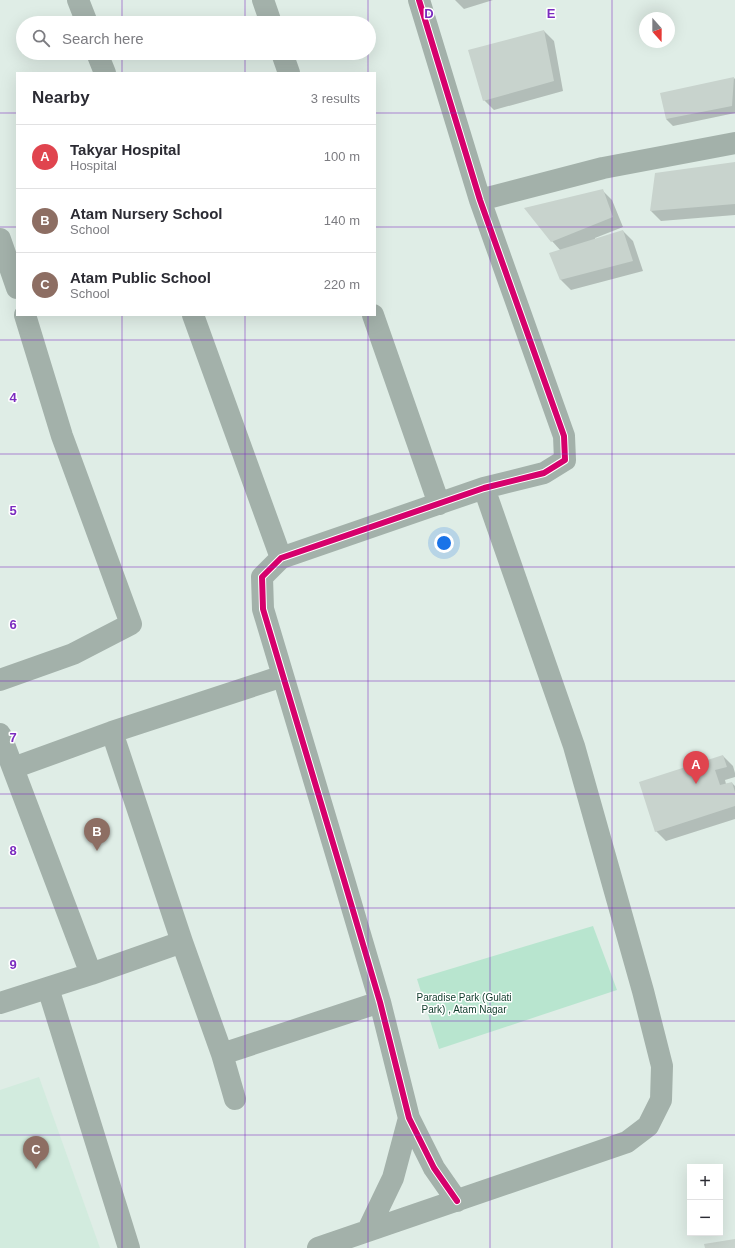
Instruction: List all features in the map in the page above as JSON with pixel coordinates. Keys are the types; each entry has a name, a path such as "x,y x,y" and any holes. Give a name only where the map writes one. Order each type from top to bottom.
{"street":[{"path":"78,0 84,16"},
{"path":"263,0 269,16"},
{"path":"419,0 480,200 564,436 565,460 544,472 484,488 281,558 262,577 262,609 380,1002 409,1118 434,1168 457,1201"},
{"path":"100,60 105,72"},
{"path":"284,60 289,72"},
{"path":"480,200 603,168 735,143"},
{"path":"0,239 10,279"},
{"path":"0,680 73,654 130,624 62,436 25,316"},
{"path":"193,316 281,558"},
{"path":"373,316 439,504"},
{"path":"318,1248 627,1142 648,1126 661,1100 662,1066 574,746 484,488"},
{"path":"13,768 112,732 283,676"},
{"path":"112,732 182,942 222,1054 235,1099"},
{"path":"0,734 91,974"},
{"path":"0,1003 91,974 182,942"},
{"path":"48,988 129,1248"},
{"path":"222,1054 380,1002"},
{"path":"368,1230 393,1178 409,1118"}],"shaded area":[{"path":"39,1077 100,1248 0,1248 0,1090"}],"green space":[{"name":"Paradise Park (Gulati Park) , Atam Nagar","path":"593,926 617,990 439,1049 417,979"}],"building":[{"path":"544,30 554,81 483,101 468,50"},
{"path":"734,77 732,106 666,119 660,93"},
{"path":"735,162 735,204 650,211 655,173"},
{"path":"603,189 613,217 551,242 524,208"},
{"path":"623,230 633,261 560,280 549,253"},
{"path":"723,755 727,767 715,770 720,785 732,782 735,792 735,806 655,832 639,782"},
{"path":"735,1239 735,1248 705,1248 704,1244"}],"cycle path":[{"path":"419,0 480,200 564,436 565,460 544,473 484,488 281,558 262,577 263,609 380,1002 409,1118 434,1168 457,1201"}],"place":[{"name":"Takyar Hospital","path":"696,784"},
{"name":"Atam Nursery School","path":"97,851"},
{"name":"Atam Public School","path":"36,1169"}]}
